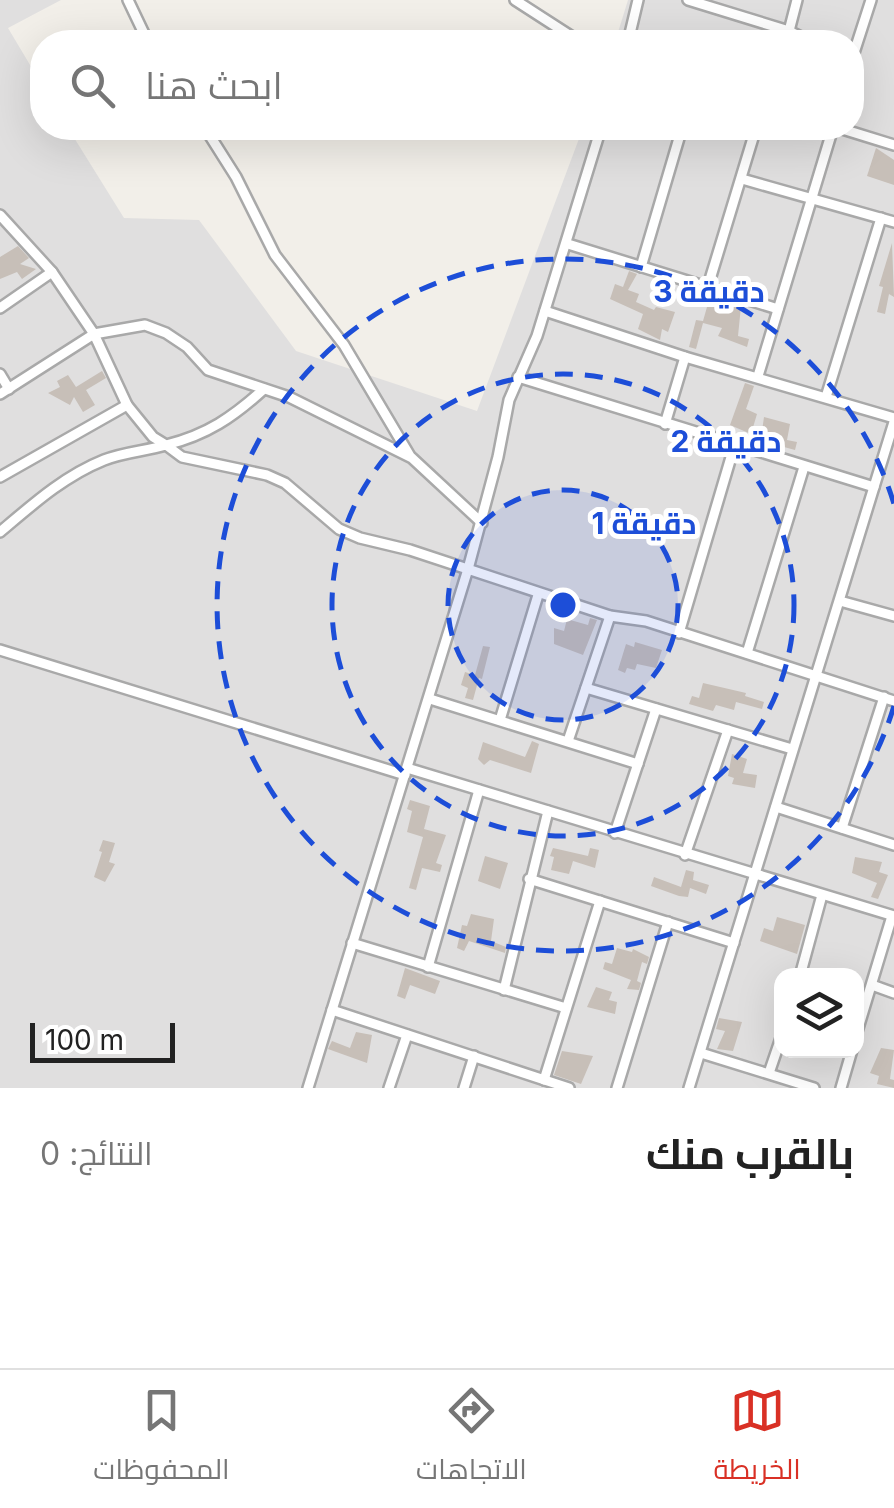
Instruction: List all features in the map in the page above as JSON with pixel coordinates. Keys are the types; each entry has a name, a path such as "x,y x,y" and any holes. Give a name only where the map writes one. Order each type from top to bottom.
{"street":[{"path":"128,0 142,30"},
{"path":"515,0 561,30"},
{"path":"529,0 538,15"},
{"path":"631,30 638,0"},
{"path":"688,0 724,4 789,30 798,0"},
{"path":"861,30 870,0"},
{"path":"864,136 894,145"},
{"path":"213,140 275,254 344,346 412,458"},
{"path":"308,1088 482,522 504,418 568,244 598,140"},
{"path":"641,266 678,140"},
{"path":"708,286 753,140"},
{"path":"758,376 832,140"},
{"path":"742,179 894,222"},
{"path":"1,217 52,272 94,334 126,405 153,437 174,452 285,483 339,529 360,538 889,699 842,828"},
{"path":"826,397 881,218"},
{"path":"568,244 778,309"},
{"path":"0,308 52,272"},
{"path":"545,310 894,420 689,1088"},
{"path":"0,374 5,392 94,334 140,324 157,328 187,347 208,370 322,411 412,458 482,522"},
{"path":"665,424 685,357"},
{"path":"518,377 874,488"},
{"path":"0,532 59,484 96,463 196,437 216,428 264,389"},
{"path":"0,477 126,405"},
{"path":"679,633 734,446"},
{"path":"747,654 804,467"},
{"path":"500,720 538,594"},
{"path":"840,601 894,616"},
{"path":"568,741 610,616"},
{"path":"0,650 893,916 864,1010"},
{"path":"586,688 792,749"},
{"path":"430,699 638,764"},
{"path":"615,833 656,709"},
{"path":"685,854 728,730"},
{"path":"428,968 479,790"},
{"path":"776,806 894,845"},
{"path":"504,990 548,811"},
{"path":"530,879 734,942"},
{"path":"802,968 822,896"},
{"path":"544,1080 600,900"},
{"path":"617,1088 668,922"},
{"path":"352,943 566,1008"},
{"path":"872,985 894,993"},
{"path":"332,1010 569,1088"},
{"path":"389,1088 407,1035"},
{"path":"701,1053 814,1088"},
{"path":"464,1088 474,1056"},
{"path":"769,1073 774,1058"},
{"path":"841,1088 850,1058"}],"shaded area":[{"path":"0,0 61,0 8,28 30,65 30,140 75,140 124,218 199,220 296,351 477,411 579,140 864,140 864,30 619,30 628,0 894,0 894,1088 0,1088"}],"building":[{"path":"876,148 894,160 894,185 867,176"},
{"path":"892,243 894,297 889,294 885,314 877,312 883,287 879,286"},
{"path":"18,246 29,258 20,264 36,269 22,279 17,272 0,279 0,257"},
{"path":"629,271 637,274 628,290 639,294 636,302 654,310 656,307 675,312 668,332 662,329 660,340 638,329 643,314 610,299 615,284 623,287"},
{"path":"709,300 730,308 733,303 741,306 738,336 749,339 747,347 718,336 722,328 703,323 696,349 689,347 696,320 703,321"},
{"path":"102,371 106,378 86,390 95,405 83,412 74,397 70,405 48,393 60,387 57,381 68,375 76,387"},
{"path":"745,383 754,386 746,409 757,414 751,434 730,425"},
{"path":"764,417 790,424 787,440 797,442 795,450 764,443"},
{"path":"590,618 597,620 583,655 554,644 554,628 564,631 567,619 588,625"},
{"path":"635,642 662,650 656,668 637,664 635,670 618,670 626,644 634,647"},
{"path":"483,646 490,647 482,679 479,678 473,700 465,698 468,688 461,685 465,672 475,675"},
{"path":"703,683 746,693 745,696 764,702 762,709 736,702 734,710 716,705 713,711 689,704 692,696 699,698"},
{"path":"532,741 539,744 531,773 490,760 484,765 478,759 483,742 525,757"},
{"path":"732,754 747,759 743,773 757,775 755,788 732,784 734,778 728,776"},
{"path":"410,800 430,806 424,829 446,835 436,863 442,865 440,872 422,868 416,890 409,888 423,837 407,832 412,811 407,809"},
{"path":"103,840 115,843 109,862 115,864 105,882 94,877"},
{"path":"553,848 588,856 590,848 599,850 595,868 573,861 569,874 551,870"},
{"path":"485,856 508,863 500,889 478,881"},
{"path":"855,857 882,862 879,872 888,875 878,899 871,897 877,883 852,873"},
{"path":"686,870 694,872 693,880 709,885 706,894 690,888 688,897 679,896 651,886 654,877 681,887"},
{"path":"471,914 494,919 491,941 506,947 505,953 469,941 464,951 457,948 462,925 467,926"},
{"path":"777,917 805,925 797,954 760,941 764,928 773,931"},
{"path":"617,948 632,952 633,949 649,957 647,964 642,962 639,990 627,989 631,980 603,969 605,962 612,964"},
{"path":"405,968 440,981 435,994 410,985 405,999 397,996"},
{"path":"596,987 612,992 609,1000 617,1002 615,1014 587,1007"},
{"path":"719,1018 742,1022 733,1051 717,1049 725,1031 716,1029"},
{"path":"356,1032 372,1035 367,1063 328,1049 332,1041 350,1048"},
{"path":"881,1048 894,1050 890,1079 894,1080 894,1088 877,1084 879,1076 870,1073"},
{"path":"562,1051 593,1056 581,1084 554,1075"}]}
